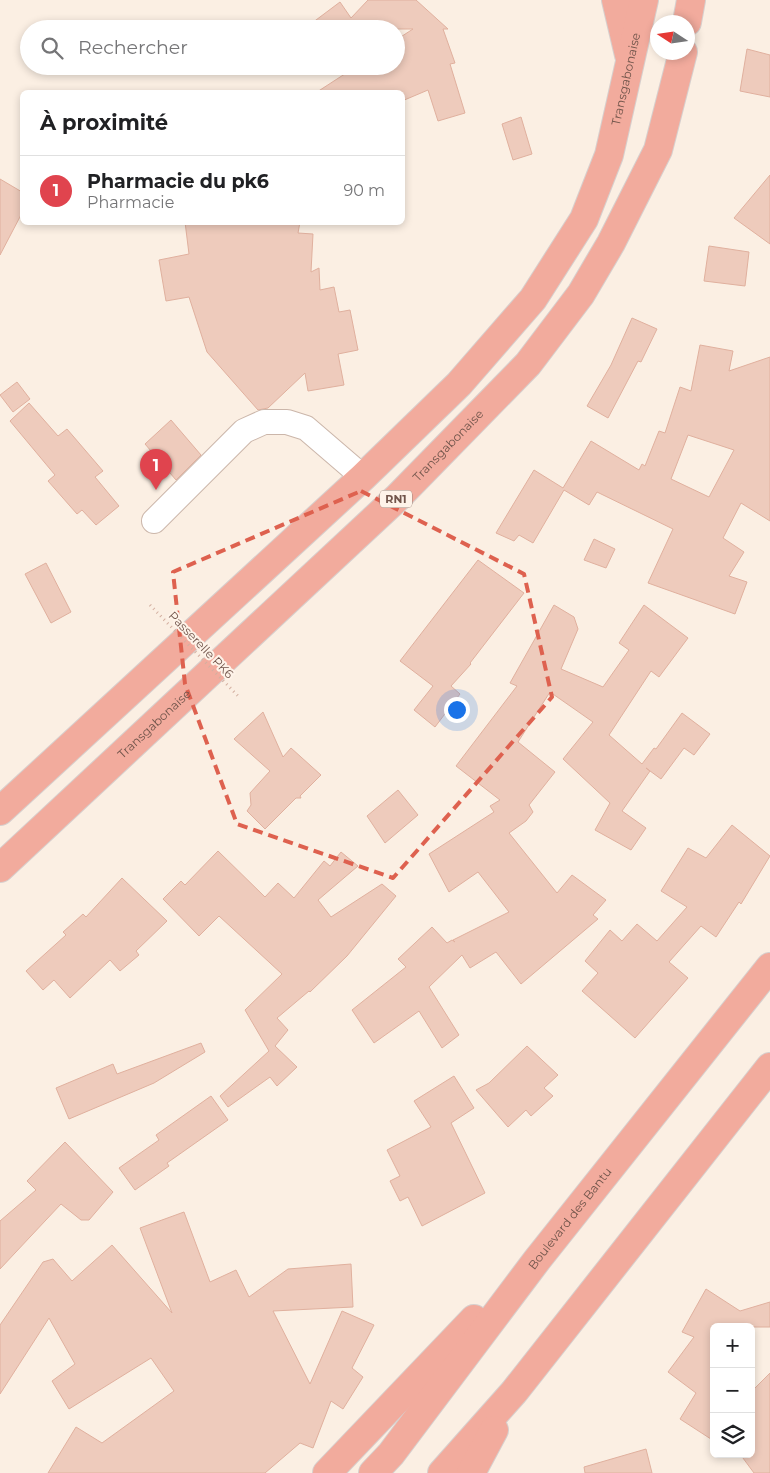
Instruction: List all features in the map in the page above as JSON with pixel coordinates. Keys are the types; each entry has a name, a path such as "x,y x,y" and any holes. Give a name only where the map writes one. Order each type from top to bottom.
{"highway":[{"path":"616,0 631,64"},
{"name":"Transgabonaise","path":"0,811 363,477 459,384 538,291 584,220 609,155 644,0"},
{"path":"689,15 691,0"},
{"name":"Transgabonaise","path":"0,868 398,497 528,364 580,294 611,243 658,150 681,60"},
{"name":"Boulevard des Bantu","path":"373,1473 391,1454 538,1260 770,967"},
{"path":"442,1473 514,1392 770,1067"},
{"path":"327,1473 476,1318 538,1260"},
{"path":"471,1473 514,1392"}],"street":[{"path":"154,521 244,431 264,422 287,422 306,428 363,477"}],"path":[{"name":"Passerelle PK6","path":"150,605 239,697"}],"highlighted area":[{"path":"361,491 524,574 552,697 393,878 237,824 185,684 173,572"}],"building":[{"path":"368,0 416,0 448,29 443,29 455,63 450,64 465,113 438,121 428,90 405,100 405,90 320,90 343,75 405,75 405,34 413,29 405,29 405,20 316,20 340,2 351,18"},
{"path":"747,49 770,55 770,97 740,91"},
{"path":"521,117 532,154 513,160 502,124"},
{"path":"770,175 770,244 734,218"},
{"path":"0,179 20,191 20,217 0,255"},
{"path":"185,225 299,225 298,233 313,234 311,272 319,268 320,290 334,287 339,312 350,310 358,350 338,354 344,385 308,391 305,373 268,408 258,410 207,352 189,297 166,301 159,260 189,254"},
{"path":"709,246 749,252 745,286 704,281"},
{"path":"632,318 657,329 641,362 638,361 608,418 587,406 611,365"},
{"path":"700,345 733,351 729,371 770,357 770,521 741,503 723,538 744,552 729,576 747,582 735,614 648,583 673,529 597,492 589,505 564,490 533,543 519,535 514,541 496,533 534,470 563,488 591,441 639,470 642,464 645,466 659,431 665,433 680,387 691,391","holes":["688,435 734,450 709,497 671,479"]},
{"path":"17,382 30,399 13,412 0,395"},
{"path":"29,403 58,436 67,429 103,471 95,477 119,506 96,525 82,510 77,514 48,481 55,475 10,421"},
{"path":"171,420 201,455 176,480 145,444"},
{"path":"594,539 615,549 606,568 584,560"},
{"path":"478,560 524,593 471,664 451,686 460,694 435,727 414,710 433,686 400,661"},
{"path":"46,563 71,612 51,623 25,574"},
{"path":"554,605 574,617 578,629 561,669 603,687 629,650 619,643 644,605 688,638 659,677 651,671 609,735 642,764 654,748 656,749 682,713 710,734 694,755 684,748 661,779 646,768 650,771 622,811 646,828 631,850 595,830 610,803 563,759 593,722 550,692 518,742 555,772 529,805 533,812 526,821 509,833 557,893 572,875 606,900 593,915 598,919 521,984 496,952 470,968 462,955 429,987 459,1035 442,1048 419,1011 374,1043 352,1010 406,967 398,959 432,927 447,943 452,940 455,942 453,940 509,912 478,872 449,892 429,854 494,812 490,806 500,800 456,766 517,686 510,683"},
{"path":"263,712 283,757 291,748 321,775 300,796 301,798 296,798 265,829 247,811 251,805 250,793 270,771 234,739"},
{"path":"398,790 418,815 385,843 367,816"},
{"path":"732,825 770,856 741,904 739,902 716,937 701,926 669,962 688,978 635,1038 582,991 598,973 585,961 610,930 622,941 637,924 657,941 687,907 661,891 688,848 706,858"},
{"path":"218,851 265,897 278,883 294,898 324,861 330,866 341,852 358,866 318,900 331,917 382,884 396,896 347,956 310,992 277,1018 288,1030 275,1046 297,1067 277,1086 270,1077 228,1107 220,1096 269,1051 245,1010 282,974 219,916 199,936 163,899 181,881 185,885"},
{"path":"122,878 167,921 136,951 139,955 120,971 110,960 70,998 54,980 43,990 26,971 66,935 63,932 83,914 86,917"},
{"path":"201,1043 205,1052 154,1083 69,1119 56,1088 113,1064 117,1074"},
{"path":"527,1046 558,1075 544,1088 553,1096 531,1116 526,1110 508,1127 476,1090 489,1083"},
{"path":"454,1076 474,1108 451,1123 485,1193 422,1226 408,1197 400,1201 390,1181 400,1176 387,1150 431,1127 414,1101"},
{"path":"211,1096 228,1120 167,1163 169,1166 135,1190 119,1168 159,1140 156,1135"},
{"path":"65,1142 113,1192 89,1220 81,1220 61,1204 0,1269 0,1221 36,1190 27,1181"},
{"path":"184,1212 210,1282 236,1270 249,1297 288,1269 351,1264 353,1307 273,1311 310,1384 342,1311 374,1325 352,1368 363,1377 343,1409 331,1401 313,1448 300,1443 265,1473 48,1473 76,1427 102,1443 174,1391 151,1358 69,1409 52,1381 75,1364 49,1318 0,1394 0,1325 43,1262 53,1259 72,1281 112,1245 172,1313 140,1228"},
{"path":"706,1289 740,1311 770,1302 770,1327 755,1327 755,1323 710,1323 710,1438 680,1419 696,1393 668,1372 694,1337 682,1332"},
{"path":"770,1373 770,1473 754,1473 743,1458 755,1458 755,1388"},
{"path":"646,1449 652,1473 585,1473 584,1467"}],"place":[{"name":"Pharmacie du pk6","path":"156,490"}]}
